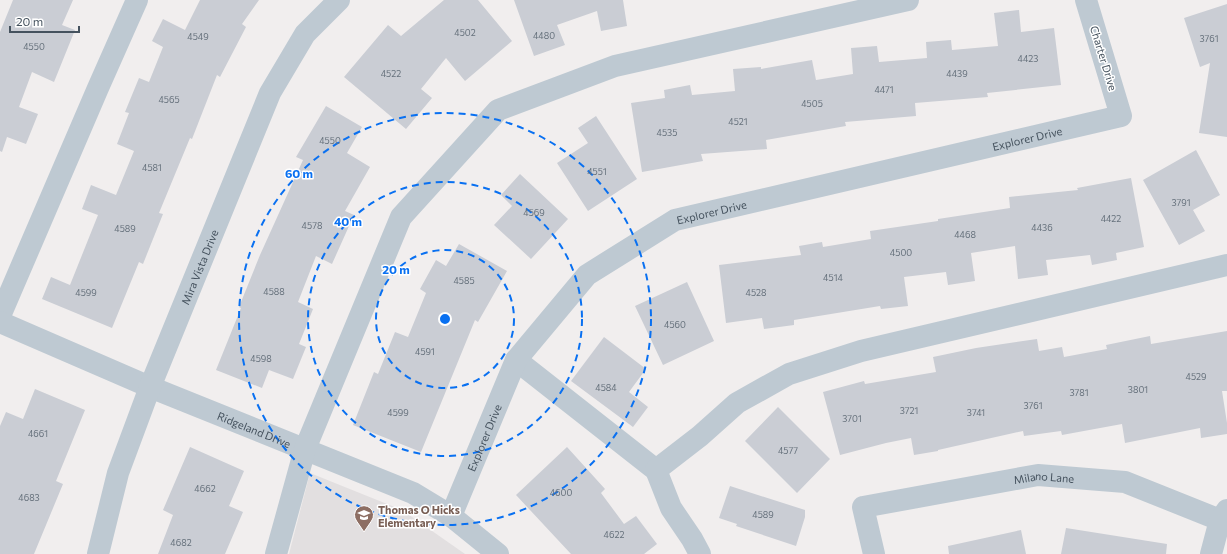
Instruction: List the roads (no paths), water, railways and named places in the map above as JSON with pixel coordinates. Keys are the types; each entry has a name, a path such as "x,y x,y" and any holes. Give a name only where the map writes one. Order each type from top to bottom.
{"street":[{"path":"0,316 137,0"},
{"name":"Mira Vista Drive","path":"98,554 118,473 150,387 270,92 305,34 339,0"},
{"path":"276,554 305,449 401,217 498,110 615,66 908,0"},
{"name":"Charter Drive","path":"1089,1 1121,116"},
{"name":"Explorer Drive","path":"451,516 516,360 587,275 675,220 1121,116"},
{"path":"656,470 700,436 737,403 789,374 861,351 1227,265"},
{"name":"Ridgeland Drive","path":"0,322 150,387 413,493 451,516 498,554"},
{"path":"516,360 656,470 672,508 700,554"},
{"name":"Milano Lane","path":"874,554 863,507 1038,475 1125,482 1223,515"},
{"path":"1211,554 1223,515"}],"place":[{"name":"Thomas O Hicks Elementary","path":"364,532"}]}
